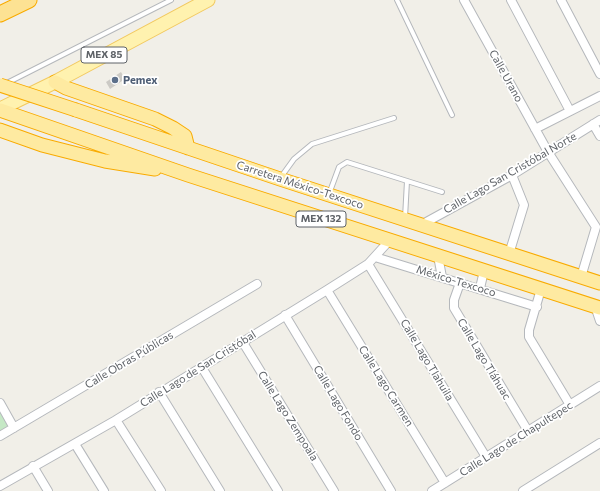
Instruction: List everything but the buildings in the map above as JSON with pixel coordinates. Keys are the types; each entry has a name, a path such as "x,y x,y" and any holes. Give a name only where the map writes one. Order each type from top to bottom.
{"highway":[{"path":"0,14 29,0"},
{"path":"55,82 66,88 169,125 185,136 188,148"},
{"name":"Carretera México-Texcoco","path":"0,86 76,110 280,180 600,283"},
{"name":"MEX 132","path":"0,110 389,241 598,307"},
{"path":"0,130 42,145 105,161 135,167 178,171"}],"main road":[{"name":"MEX 85","path":"0,110 208,0"}],"street":[{"name":"Calle Urano","path":"464,0 548,152 596,227 581,277"},
{"path":"511,0 570,112"},
{"path":"561,0 600,74"},
{"path":"535,129 600,96"},
{"path":"597,122 600,136"},
{"name":"Calle Lago San Cristóbal Norte","path":"421,226 512,175 597,122"},
{"path":"509,254 524,205 512,175"},
{"name":"Calle Lago de San Cristóbal","path":"0,486 116,420 201,366 327,290 368,264 389,241"},
{"path":"438,256 442,277"},
{"name":"México-Texcoco","path":"375,257 480,288 536,307"},
{"name":"Calle Lago Tlahuila","path":"368,264 486,457"},
{"path":"480,288 484,271"},
{"name":"Calle Lago Tláhuac","path":"460,283 454,300 454,308 528,431"},
{"name":"Calle Obras Públicas","path":"0,436 257,284"},
{"path":"541,289 529,330 530,337 570,405"},
{"name":"Calle Lago Carmen","path":"327,290 445,483"},
{"path":"598,307 600,321"},
{"name":"Calle Lago Fondo","path":"285,315 391,491"},
{"name":"Calle Lago Zempoala","path":"242,341 334,491"},
{"path":"201,366 278,491"},
{"name":"Calle Lago de Chapultepec","path":"432,491 600,386"},
{"path":"159,392 220,491"},
{"path":"0,403 14,428"},
{"path":"116,420 161,491"},
{"path":"523,491 600,443"},
{"path":"75,444 104,491"},
{"path":"33,466 48,491"}],"lane":[{"path":"0,86 171,0"},
{"path":"397,0 452,115"},
{"path":"280,180 294,159 312,144 394,118"},
{"path":"328,195 339,167 347,162 442,192"},
{"path":"405,220 407,181"}],"green space":[{"path":"0,412 9,427 0,432"}],"place":[{"name":"Pemex","path":"115,80"}]}
